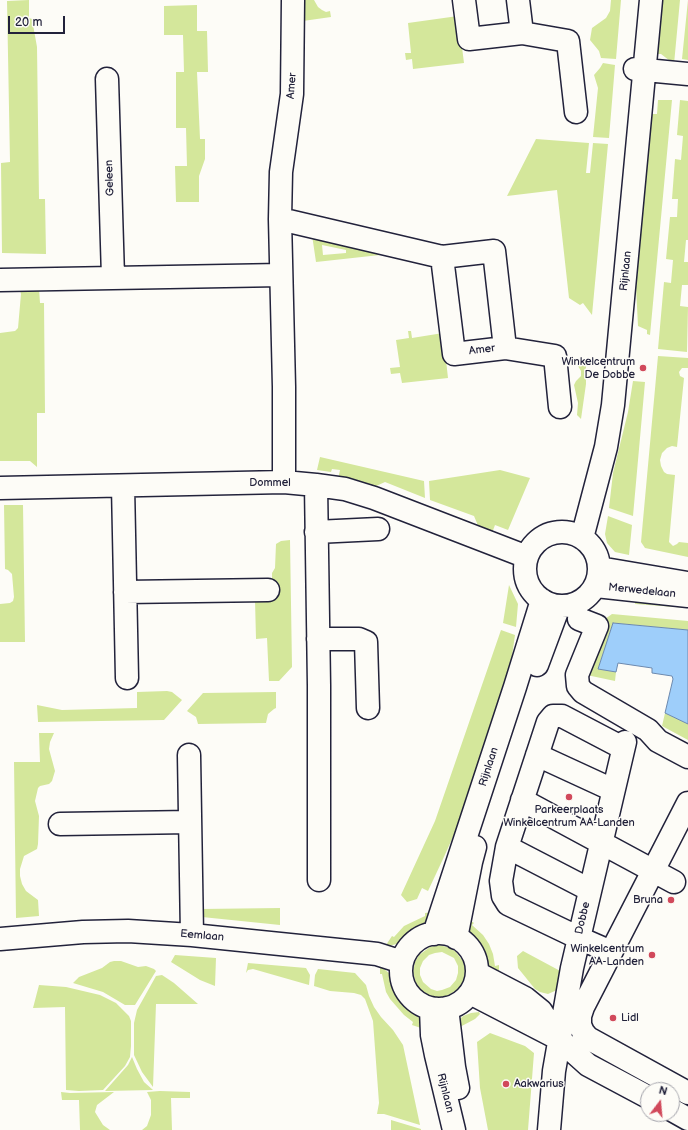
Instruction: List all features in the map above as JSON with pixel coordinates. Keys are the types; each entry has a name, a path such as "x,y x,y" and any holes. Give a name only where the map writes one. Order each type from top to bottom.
{"street":[{"name":"Amer","path":"284,482 284,387 280,219 281,172 292,94 293,0"},
{"path":"464,0 469,39 522,33 568,41 576,112"},
{"path":"518,0 522,33"},
{"name":"Rijnlaan","path":"639,69 641,0"},
{"name":"Rijnlaan","path":"576,536 596,445 604,395 639,69 651,0"},
{"path":"639,69 688,74"},
{"name":"Geleen","path":"107,79 113,277"},
{"name":"Amer","path":"280,219 442,257 494,251 505,348 454,354 442,257"},
{"path":"0,280 281,275"},
{"path":"505,348 555,356 560,407"},
{"name":"Dommel","path":"0,488 284,482 316,484 346,489 374,498 527,557"},
{"path":"316,484 320,686 319,880"},
{"path":"123,486 126,678"},
{"path":"316,532 378,529"},
{"path":"552,534 576,536 589,544 595,551 598,577 587,597 574,605 551,603 536,595 527,581 525,569 527,557 537,542 544,537 552,534"},
{"name":"Merwedelaan","path":"598,577 688,583"},
{"name":"Merwedelaan","path":"598,577 688,596"},
{"path":"125,592 268,590"},
{"name":"Rijnlaan","path":"434,934 515,687 551,603"},
{"name":"Rijnlaan","path":"456,938 471,862 483,820 544,643 551,603"},
{"path":"579,619 597,626 577,675 578,686 583,692 648,730 658,741 688,757"},
{"path":"318,639 359,639 366,642 368,708"},
{"name":"Dobbe","path":"538,755 548,722 553,716 562,716 624,745 572,968 559,1040 549,1130"},
{"path":"189,755 192,935"},
{"path":"611,952 508,904 503,896 501,881 506,847 538,755 613,790"},
{"path":"522,800 601,844 674,882"},
{"path":"688,803 583,1007 580,1016 580,1025 588,1038 688,1093"},
{"path":"60,824 190,822"},
{"path":"506,847 590,890"},
{"name":"Eemlaan","path":"0,939 83,932 128,931 192,935 377,954 402,962"},
{"path":"434,934 449,935 456,938 468,946 475,959 473,983 460,1002 439,1008 419,1003 405,988 402,975 402,962 409,948 420,939 434,934"},
{"path":"473,983 559,1040 588,1065 640,1093"},
{"name":"Rijnlaan","path":"439,1008 432,1035 454,1130"},
{"name":"Rijnlaan","path":"439,1008 468,1130"},
{"path":"559,1040 575,1038 583,1032"}],"green space":[{"path":"29,0 29,18 32,19 37,47 39,199 45,199 46,254 2,253 1,163 10,162 7,1"},
{"path":"303,0 314,0 318,7 322,10 326,12 330,11 331,17 303,21"},
{"path":"611,0 621,0 616,59 601,58 599,51 590,40 592,28 606,18 610,11"},
{"path":"662,0 680,0 674,64 661,54 657,54"},
{"path":"688,0 688,60 682,59"},
{"path":"197,5 197,31 207,31 208,72 197,72 200,139 205,139 205,159 199,176 199,202 176,202 175,166 187,166 186,128 176,128 176,72 184,72 183,35 164,35 164,6"},
{"path":"458,16 464,63 413,69 412,59 406,60 405,53 411,53 408,23"},
{"path":"603,63 615,65 609,138 593,137 598,88 594,75"},
{"path":"658,100 672,100 650,335 647,334 647,330 638,326 636,287 652,114 657,114"},
{"path":"680,100 688,101 688,240 686,240 684,262 688,262 688,285 682,285 680,306 688,307 687,352 658,349 664,282 671,283 673,260 666,259 670,217 677,217 678,199 672,199 675,159 681,160 683,136 677,135"},
{"path":"536,139 589,143 586,173 590,173 593,143 608,144 592,315 583,303 580,305 569,298 557,190 507,196"},
{"path":"312,235 379,252 380,255 316,262","holes":["322,245 346,250 346,253 323,255"]},
{"path":"39,289 40,303 44,303 45,413 37,413 37,467 30,461 0,461 0,333 15,331 18,328 21,294 20,290"},
{"path":"408,331 411,331 412,338 443,333 448,378 402,383 400,373 391,374 390,368 400,367 396,340 409,338"},
{"path":"658,356 688,358 688,368 682,368 679,372 680,376 684,378 677,447 672,446 667,448 662,453 660,460 664,472 675,475 669,542 673,546 679,542 688,543 688,557 645,548 641,542"},
{"path":"573,358 586,360 586,384 581,419 577,415 578,403 574,385 581,376 581,371"},
{"path":"633,381 645,382 633,516 609,508 613,473 628,412"},
{"path":"320,457 424,481 425,498 385,482 374,487 338,479 340,470 332,469 331,472 317,470"},
{"path":"500,470 530,478 508,530 495,525 492,533 479,528 474,516 430,500 429,481"},
{"path":"4,505 23,505 25,642 0,642 0,604 10,603 13,601 14,597 12,574 5,569"},
{"path":"608,516 632,525 629,555 615,552 607,543 605,534"},
{"path":"290,540 292,667 279,681 269,681 267,638 256,639 255,600 272,600 272,573 275,568 276,544 281,541"},
{"path":"509,585 518,604 516,627 503,623"},
{"path":"636,597 688,600 688,608 635,604"},
{"path":"612,614 688,621 688,630 613,623 598,669 616,672 615,681 582,674 605,619"},
{"path":"501,630 515,635 509,677 457,828 428,891 422,888 417,899 407,902 401,895 435,821"},
{"path":"137,692 172,692 182,700 164,720 38,722 37,705 62,710 137,708"},
{"path":"276,692 276,708 268,714 266,723 198,724 196,717 187,711 203,693"},
{"path":"665,713 688,724 688,740 662,726"},
{"path":"39,733 54,733 49,749 55,771 52,781 49,784 38,788 35,801 39,816 37,849 24,856 20,869 20,876 26,891 38,900 39,916 16,918 14,762 40,762"},
{"path":"280,908 280,925 202,917 201,909"},
{"path":"432,912 426,924 422,928 400,943 389,946 386,945 392,936 394,937 404,926 425,916 425,913"},
{"path":"470,920 474,923 472,925 483,935 489,944 493,954 495,966 499,965 499,972 492,969 488,965 473,940 468,929"},
{"path":"439,945 447,947 455,951 463,961 465,969 464,980 458,989 447,996 439,998 430,996 422,991 416,984 413,972 415,962 419,955 430,947","holes":["442,952 454,958 458,966 458,973 456,980 450,987 437,991 431,989 423,982 420,975 420,968 423,961 429,955"]},
{"path":"523,951 564,973 557,990 548,994 535,989 518,968 517,956"},
{"path":"175,955 216,958 215,986 200,980 171,962"},
{"path":"114,961 121,961 138,967 146,966 156,971 135,1005 125,1005 103,992 73,983 79,977 102,968"},
{"path":"248,963 306,968 310,975 309,985 253,969 248,970 246,973"},
{"path":"380,967 391,975 401,996 419,1018 421,1028 412,1025 413,1022 404,1015 390,999 386,992 382,974 380,974"},
{"path":"318,969 355,973 366,985 374,1007 403,1045 420,1125 384,1114 377,1114 379,1103 373,1021 365,999 361,995 354,993 330,991 314,986 315,975"},
{"path":"162,975 174,983 198,1004 156,1004 153,1087 142,1072 134,1055 134,1023 137,1010 156,976"},
{"path":"39,985 66,987 100,995 116,1003 129,1016 131,1021 130,1057 125,1066 103,1090 66,1090 65,1007 33,1008"},
{"path":"479,1012 480,1014 475,1019 458,1028 458,1021 463,1016"},
{"path":"490,1033 525,1046 534,1053 528,1130 488,1130 480,1088 477,1042"},
{"path":"132,1057 144,1082 153,1090 105,1091 128,1065"},
{"path":"61,1092 114,1092 97,1105 95,1112 103,1125 110,1130 80,1130 79,1100 62,1100"},
{"path":"147,1092 190,1092 190,1098 171,1098 172,1130 142,1130 147,1126 151,1115 151,1100"},
{"path":"391,1120 421,1129 421,1130 391,1130"}],"water":[{"path":"613,623 688,630 688,724 665,713 673,679 672,676 652,673 652,668 618,663 616,672 598,669"}],"place":[{"name":"Winkelcentrum De Dobbe","path":"643,368"},
{"name":"Parkeerplaats Winkelcentrum AA-Landen","path":"569,797"},
{"name":"Bruna","path":"671,900"},
{"name":"Winkelcentrum AA-Landen","path":"652,955"},
{"name":"Lidl","path":"613,1018"},
{"name":"Aakwarius","path":"506,1084"}]}
